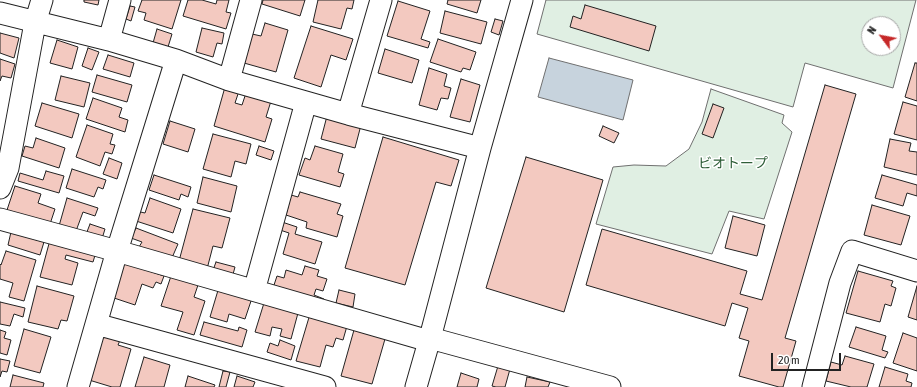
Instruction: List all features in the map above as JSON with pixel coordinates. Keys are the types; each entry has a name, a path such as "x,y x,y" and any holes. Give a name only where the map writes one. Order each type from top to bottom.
{"street":[{"path":"0,188 8,168 35,23 42,0"},
{"path":"109,40 120,0"},
{"path":"229,80 251,0"},
{"path":"348,114 381,0"},
{"path":"416,387 430,340 480,148 522,0"},
{"path":"0,13 35,23 109,40 176,60 229,80 348,114 480,148"},
{"path":"78,387 117,251 176,60"},
{"path":"257,280 306,102"},
{"path":"0,219 430,340 610,387"},
{"path":"813,387 840,283 852,251 917,271"},
{"path":"96,324 325,387"}],"green space":[{"path":"546,0 916,0 893,88 805,63 793,107 537,34"},
{"name":"ビオトープ","path":"711,89 784,115 782,123 792,132 764,219 729,211 712,254 596,224 613,167 634,165 666,166 689,149 702,122"}],"shaded area":[{"path":"549,58 633,80 623,120 538,97"}],"building":[{"path":"84,0 99,0 98,5 84,2"},
{"path":"142,0 181,0 172,29 144,20 146,13 138,11"},
{"path":"188,0 202,0 216,4 217,0 229,0 226,12 231,13 226,29 183,16"},
{"path":"263,0 305,0 300,16 262,4"},
{"path":"318,0 354,0 352,9 347,8 341,29 313,22"},
{"path":"448,0 481,0 477,13 447,4"},
{"path":"398,1 430,11 421,39 430,42 428,48 387,36"},
{"path":"585,5 656,26 649,51 570,27 573,16 581,19"},
{"path":"130,6 135,7 131,21 126,19"},
{"path":"445,11 487,22 481,44 440,33"},
{"path":"495,19 503,21 499,35 491,32"},
{"path":"265,23 288,30 276,72 244,63 252,34 261,36"},
{"path":"311,26 353,39 346,60 331,55 321,87 294,78"},
{"path":"202,28 224,33 222,44 217,43 213,57 196,52"},
{"path":"157,29 172,34 168,47 153,43"},
{"path":"0,33 19,38 14,58 0,53"},
{"path":"438,39 476,52 470,70 463,68 461,72 430,62"},
{"path":"57,40 78,47 72,69 50,63"},
{"path":"88,48 99,52 92,70 82,66"},
{"path":"385,49 419,60 412,83 378,73"},
{"path":"108,55 134,63 130,77 103,69"},
{"path":"0,59 15,64 11,78 2,76 0,81"},
{"path":"915,63 917,63 917,101 905,97"},
{"path":"429,68 447,74 444,86 451,88 448,99 441,98 437,110 419,105"},
{"path":"97,75 132,85 127,102 92,92"},
{"path":"61,76 90,83 84,107 55,100"},
{"path":"461,79 480,85 470,122 450,117"},
{"path":"825,85 856,94 785,338 796,341 783,387 739,376 749,341 739,338 748,308 732,303 725,326 586,285 602,229 747,271 740,294 762,300"},
{"path":"225,87 239,91 235,103 242,105 246,93 271,101 266,117 272,119 265,142 214,126"},
{"path":"93,98 122,108 119,117 128,120 125,132 86,119"},
{"path":"903,102 917,106 917,140 894,134"},
{"path":"42,103 79,114 72,138 35,126"},
{"path":"713,104 724,108 713,138 702,134"},
{"path":"327,116 361,125 355,148 321,139"},
{"path":"170,121 195,129 188,152 163,144"},
{"path":"87,125 113,134 110,144 115,145 112,154 105,152 100,166 76,157"},
{"path":"603,126 619,133 614,143 599,136"},
{"path":"213,134 251,144 246,164 235,161 231,177 203,169"},
{"path":"383,137 459,160 451,186 436,182 405,285 345,268"},
{"path":"36,138 65,148 59,168 22,156 25,146 33,148"},
{"path":"890,139 911,143 909,151 917,152 917,175 884,167"},
{"path":"259,146 274,151 271,160 256,155"},
{"path":"315,146 343,154 338,172 344,174 340,187 299,175 305,158 310,160"},
{"path":"526,157 603,180 564,312 486,288"},
{"path":"109,158 122,163 117,179 103,174"},
{"path":"72,169 106,180 103,189 98,187 94,197 66,188"},
{"path":"46,171 64,176 59,193 18,181 20,173 43,180"},
{"path":"154,175 191,187 188,197 181,194 179,200 149,190"},
{"path":"882,175 917,185 917,196 907,193 903,206 875,198"},
{"path":"203,177 237,186 231,212 197,203"},
{"path":"15,186 41,194 38,203 55,209 50,224 7,210"},
{"path":"300,192 341,204 337,214 343,216 337,237 306,228 307,222 286,215 291,195 298,197"},
{"path":"67,198 98,208 95,216 83,212 76,231 59,226"},
{"path":"150,198 181,209 173,233 133,220 136,211 145,213"},
{"path":"872,205 910,216 901,245 864,235"},
{"path":"193,209 230,218 222,248 213,246 207,269 179,261"},
{"path":"733,216 765,225 757,256 725,248"},
{"path":"282,222 297,227 295,234 322,242 315,264 283,254 289,233 280,230"},
{"path":"90,224 105,229 101,242 85,237"},
{"path":"136,228 178,244 171,260 139,247 142,242 131,238"},
{"path":"11,232 44,242 40,255 8,245"},
{"path":"50,240 96,252 93,262 66,255 65,259 78,263 72,285 40,277"},
{"path":"6,251 36,260 24,301 9,297 13,283 0,279 0,264 1,265"},
{"path":"123,262 164,276 161,284 156,282 153,288 142,284 135,305 111,297"},
{"path":"216,262 235,267 232,278 212,273"},
{"path":"305,266 319,270 317,276 327,279 323,291 316,289 314,295 324,299 323,304 273,288 277,276 284,278 286,270 302,275"},
{"path":"858,271 893,281 891,286 896,288 891,306 885,304 880,322 846,313"},
{"path":"171,276 198,285 194,297 205,301 194,335 177,330 183,312 161,306"},
{"path":"37,286 74,296 67,321 61,320 58,329 28,322"},
{"path":"917,286 917,320 908,317"},
{"path":"219,287 252,298 245,319 229,314 227,322 210,317"},
{"path":"339,290 355,294 353,307 336,303"},
{"path":"0,302 25,308 23,317 14,314 10,326 0,324"},
{"path":"264,303 298,313 291,339 280,336 282,329 272,327 270,336 255,332"},
{"path":"310,314 347,326 343,340 336,338 333,347 326,345 320,367 296,361"},
{"path":"204,322 238,331 239,327 247,330 242,347 200,335"},
{"path":"856,327 886,336 882,350 888,352 885,358 849,347"},
{"path":"24,329 51,337 40,373 14,366"},
{"path":"0,330 6,332 4,338 11,340 7,355 0,353"},
{"path":"354,330 385,339 372,384 341,376"},
{"path":"104,333 121,338 118,345 131,349 120,387 112,387 89,380"},
{"path":"903,333 917,338 917,371 893,363"},
{"path":"280,340 295,346 291,360 267,352 270,343 278,346"},
{"path":"845,356 874,364 867,387 851,387 826,381 831,362 842,365"},
{"path":"144,357 170,365 164,387 135,387"},
{"path":"0,359 10,361 7,372 2,371 0,377"},
{"path":"498,366 510,369 505,387 492,386"},
{"path":"885,367 908,374 906,381 912,383 911,387 879,387"},
{"path":"223,371 230,372 226,387 219,387"},
{"path":"461,373 479,379 477,387 457,387"},
{"path":"13,375 44,383 43,387 10,387"},
{"path":"188,376 215,385 214,387 185,387"},
{"path":"237,376 255,382 253,387 234,387"},
{"path":"527,377 550,382 548,387 525,387"}]}
